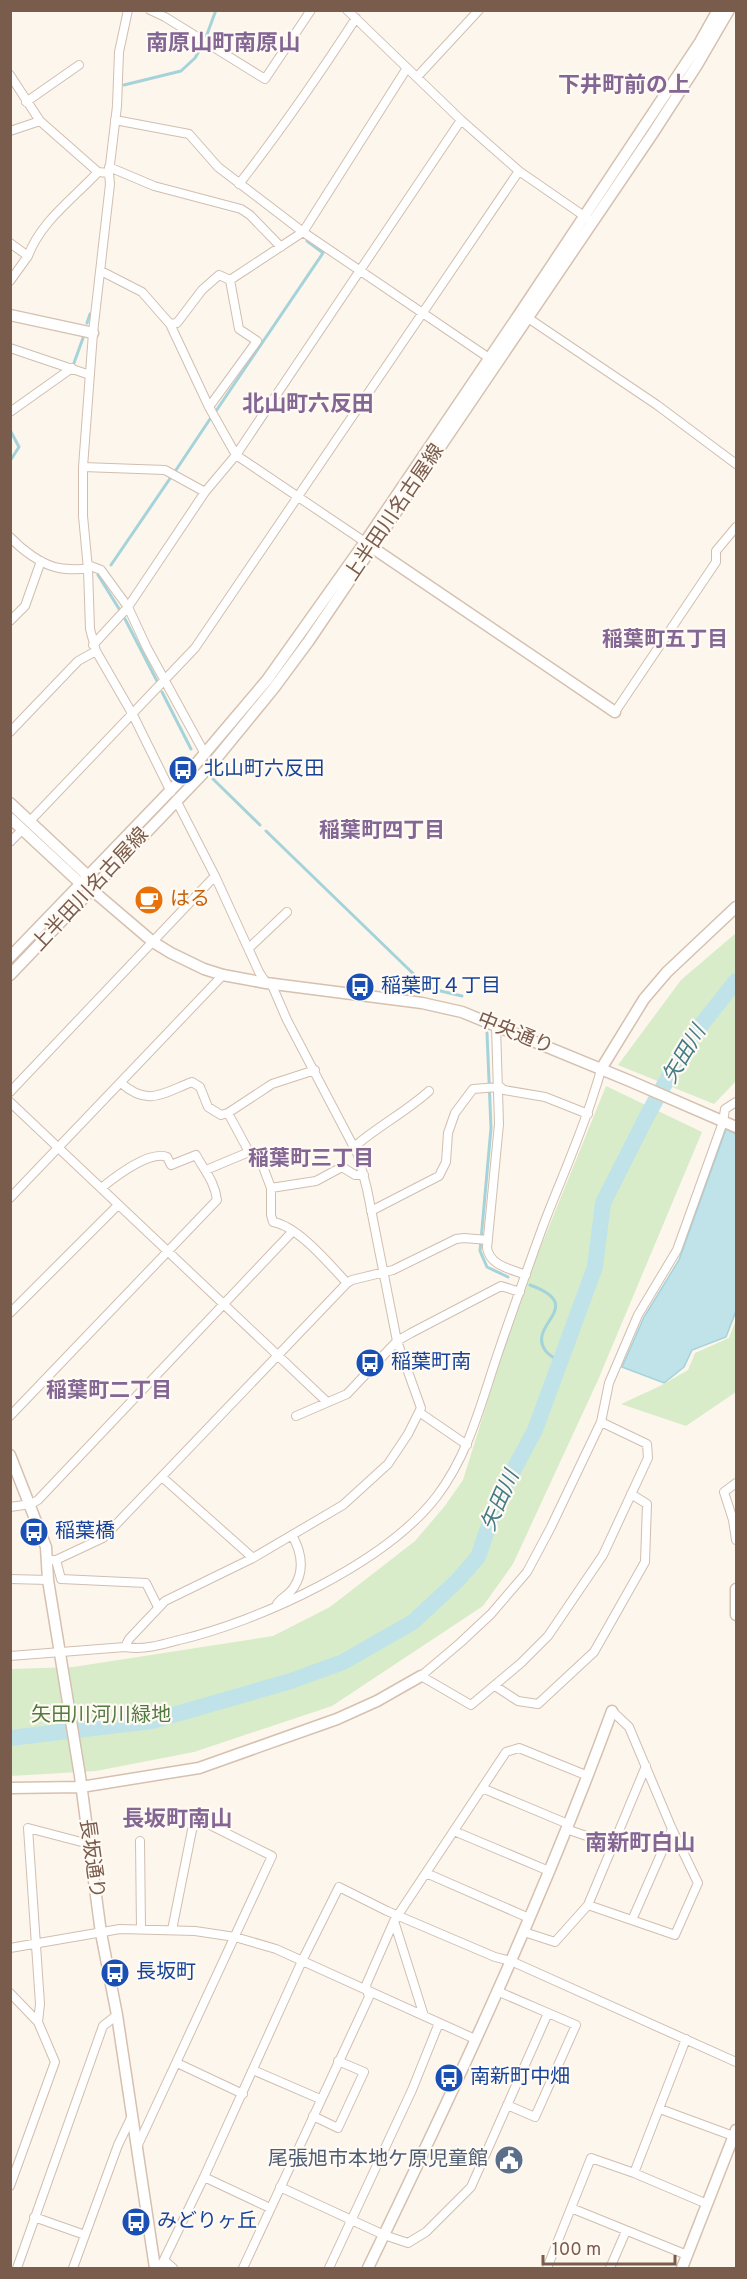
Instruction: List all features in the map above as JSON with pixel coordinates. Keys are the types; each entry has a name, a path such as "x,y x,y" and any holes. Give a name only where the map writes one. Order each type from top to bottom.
{"street":[{"path":"125,1647 129,1639 165,1601 253,1558 343,1505 369,1482 398,1450 421,1408 397,1341 364,1174 354,1147 268,983 259,972 214,876 133,715 95,648 90,629 88,567 83,516 83,467 93,333 110,184 109,170 119,52 128,10"},
{"path":"150,10 265,79 311,10"},
{"path":"347,10 461,120 519,171 589,219"},
{"path":"417,77 479,10"},
{"name":"上半田川名古屋線","path":"10,975 92,890 173,796 267,680 368,544 528,318 718,10"},
{"name":"上半田川名古屋線","path":"10,957 84,879 173,796 210,765 274,688 308,642 368,544 489,358 691,75 729,10"},
{"path":"239,183 312,86 356,18"},
{"path":"26,102 79,65"},
{"path":"230,280 303,231 407,68"},
{"path":"11,78 40,121 98,172"},
{"path":"115,120 189,134 218,167 303,231 489,358"},
{"path":"10,732 78,661 95,648 128,607 205,492 236,455 461,120"},
{"path":"10,131 40,121"},
{"path":"10,281 48,222 98,172 109,170 154,186 241,209 281,246"},
{"path":"10,842 195,648 519,171"},
{"path":"10,243 28,256"},
{"path":"101,271 142,292 170,324 209,407 236,455 615,712 716,562 716,551 736,527"},
{"path":"170,324 177,323 202,290 219,275 230,280"},
{"path":"209,407 257,341 239,329 230,280"},
{"path":"10,315 93,333"},
{"path":"528,318 657,405 736,464"},
{"path":"10,348 90,375"},
{"path":"10,412 72,368"},
{"path":"83,467 165,470 205,492"},
{"path":"10,537 18,546 57,568 88,567 101,570 128,607 205,754"},
{"path":"10,621 25,606 41,561"},
{"name":"中央通り","path":"10,803 26,826 84,879 92,890 153,942 204,969 223,975 268,983 422,1003 462,1012 605,1070 736,1127"},
{"name":"中央通り","path":"10,818 26,826"},
{"path":"10,1092 214,876"},
{"path":"10,1656 61,1655 125,1647 152,1647 204,1635 276,1607 330,1580 369,1555 405,1527 436,1497 461,1459 467,1444 519,1292 605,1070 644,999 667,972 736,907"},
{"path":"249,948 287,912"},
{"path":"10,1198 223,975"},
{"path":"496,1026 499,1124 486,1240 491,1259 526,1275"},
{"path":"121,1083 138,1096 150,1097 192,1082 200,1087 211,1110 221,1115 228,1113 272,1084 315,1070"},
{"path":"372,1212 439,1176 446,1162 448,1133 455,1113 473,1089 497,1086 504,1090 557,1101 588,1114"},
{"path":"354,1147 382,1125 410,1108 429,1091"},
{"path":"10,1102 326,1401"},
{"path":"10,1788 199,1768 337,1719 377,1701 421,1676 491,1614 526,1572 551,1527 601,1422 609,1383 638,1315 677,1250 723,1122 725,1109 736,1102"},
{"path":"228,1113 249,1152 262,1164 271,1188 273,1222 284,1224 293,1231 347,1283"},
{"path":"206,1170 249,1152"},
{"path":"10,1416 217,1200 216,1192 206,1170 196,1155 171,1165 167,1157 162,1155 137,1163 101,1188"},
{"path":"271,1188 316,1181 342,1167 355,1175 364,1174"},
{"path":"10,1313 118,1204"},
{"path":"10,1508 31,1504 38,1500 293,1231"},
{"path":"158,1607 146,1583 61,1579 51,1560 103,1538 347,1283 393,1270 456,1239 486,1240"},
{"path":"296,1416 319,1408 326,1401 347,1394 397,1341 501,1286 519,1292"},
{"path":"419,1412 467,1444"},
{"path":"421,1676 471,1705 495,1686 548,1636 603,1555 648,1458 647,1444 601,1422"},
{"name":"長坂通り","path":"10,1455 51,1560 48,1580 80,1781 101,1933 117,2015 155,2268"},
{"path":"162,1477 253,1558"},
{"path":"736,1483 724,1492 733,1520 736,1540"},
{"path":"495,1686 518,1701 538,1704 594,1652 645,1562 647,1504 631,1494"},
{"path":"276,1607 277,1602 294,1587 296,1582 301,1559 298,1545 292,1535"},
{"path":"10,1580 48,1580"},
{"path":"736,1589 736,1615"},
{"path":"368,2268 524,1932 612,1711 628,1727 672,1829 698,1882 675,1935 588,1905"},
{"path":"243,2268 369,1997 366,1985 396,1918 506,1752 519,1748 588,1776"},
{"path":"524,1932 555,1942 588,1905 646,1766"},
{"path":"482,1788 613,1845"},
{"path":"137,2148 272,1856 198,1820 192,1830 172,1930"},
{"path":"38,2022 40,2004 37,1945 28,1828 89,1844"},
{"path":"632,1920 672,1829"},
{"path":"454,1831 549,1871"},
{"path":"140,1840 141,1929"},
{"path":"426,1873 530,1918"},
{"path":"160,2268 243,2094 302,1961 339,1887 396,1918 495,1957 511,1961 736,2062"},
{"path":"396,1918 424,2016"},
{"path":"10,1948 120,1929 195,1930 235,1937 276,1949 475,2039"},
{"path":"497,1991 576,2025 535,2117 507,2104"},
{"path":"10,1994 38,2022 55,2062 10,2186"},
{"path":"280,2187 352,2218 384,2235 408,2242 426,2232 471,2187 548,2013"},
{"path":"17,2268 103,2026 117,2015"},
{"path":"329,2268 412,2090 439,2023"},
{"path":"634,2173 686,2039"},
{"path":"312,2116 338,2128 364,2072 338,2061"},
{"path":"177,2063 243,2094"},
{"path":"254,2070 320,2099"},
{"path":"660,2109 736,2134 682,2268"},
{"path":"74,2268 118,2145 132,2116"},
{"path":"547,2268 591,2158 634,2173 707,2204"},
{"path":"204,2177 270,2208"},
{"path":"571,2208 687,2256"},
{"path":"34,2217 85,2235"},
{"path":"610,2268 626,2231"},
{"path":"165,2261 173,2268"}],"green space":[{"path":"736,933 736,1081 714,1104 618,1065 681,980"},
{"name":"矢田川河川緑地","path":"606,1086 702,1132 598,1380 513,1564 483,1606 332,1706 194,1752 96,1771 11,1776 11,1669 73,1667 273,1636 330,1607 415,1541 463,1480 518,1303"},
{"path":"736,1320 736,1392 686,1426 621,1404 688,1370 695,1353 729,1338"}],"water":[{"path":"726,1129 736,1134 736,1311 726,1337 692,1350 684,1367 664,1383 622,1367 644,1317 679,1260"}],"waterway":[{"path":"206,37 216,10"},
{"path":"124,85 181,71 195,58 202,46"},
{"path":"216,411 323,253 307,241"},
{"path":"87,323 90,314"},
{"path":"74,363 83,338"},
{"path":"176,470 210,419"},
{"path":"10,430 19,447 10,461"},
{"path":"111,565 171,477"},
{"path":"98,575 121,612"},
{"path":"125,619 158,683"},
{"path":"162,692 191,749"},
{"path":"213,779 260,825"},
{"path":"266,831 428,988 462,996"},
{"name":"矢田川","path":"10,1738 152,1721 291,1681 343,1662 413,1622 457,1581 478,1557 498,1499 535,1430 595,1267 603,1203 648,1114 690,1039 736,981"},
{"path":"487,1033 491,1128 480,1251 487,1267 508,1277"},
{"path":"530,1285 547,1293 554,1300 555,1308 543,1332 542,1341 546,1352 560,1362"}],"place":[{"name":"北山町六反田","path":"183,770"},
{"name":"はる","path":"149,900"},
{"name":"稲葉町４丁目","path":"360,987"},
{"name":"稲葉町南","path":"370,1363"},
{"name":"稲葉橋","path":"34,1532"},
{"name":"長坂町","path":"115,1973"},
{"name":"南新町中畑","path":"449,2078"},
{"name":"尾張旭市本地ケ原児童館","path":"509,2160"},
{"name":"みどりヶ丘","path":"136,2222"}],"district":[{"name":"南原山町南原山","path":"223,44"},
{"name":"下井町前の上","path":"624,86"},
{"name":"北山町六反田","path":"308,405"},
{"name":"稲葉町五丁目","path":"665,640"},
{"name":"稲葉町四丁目","path":"382,831"},
{"name":"稲葉町三丁目","path":"311,1159"},
{"name":"稲葉町二丁目","path":"109,1391"},
{"name":"長坂町南山","path":"177,1820"},
{"name":"南新町白山","path":"640,1844"}]}
